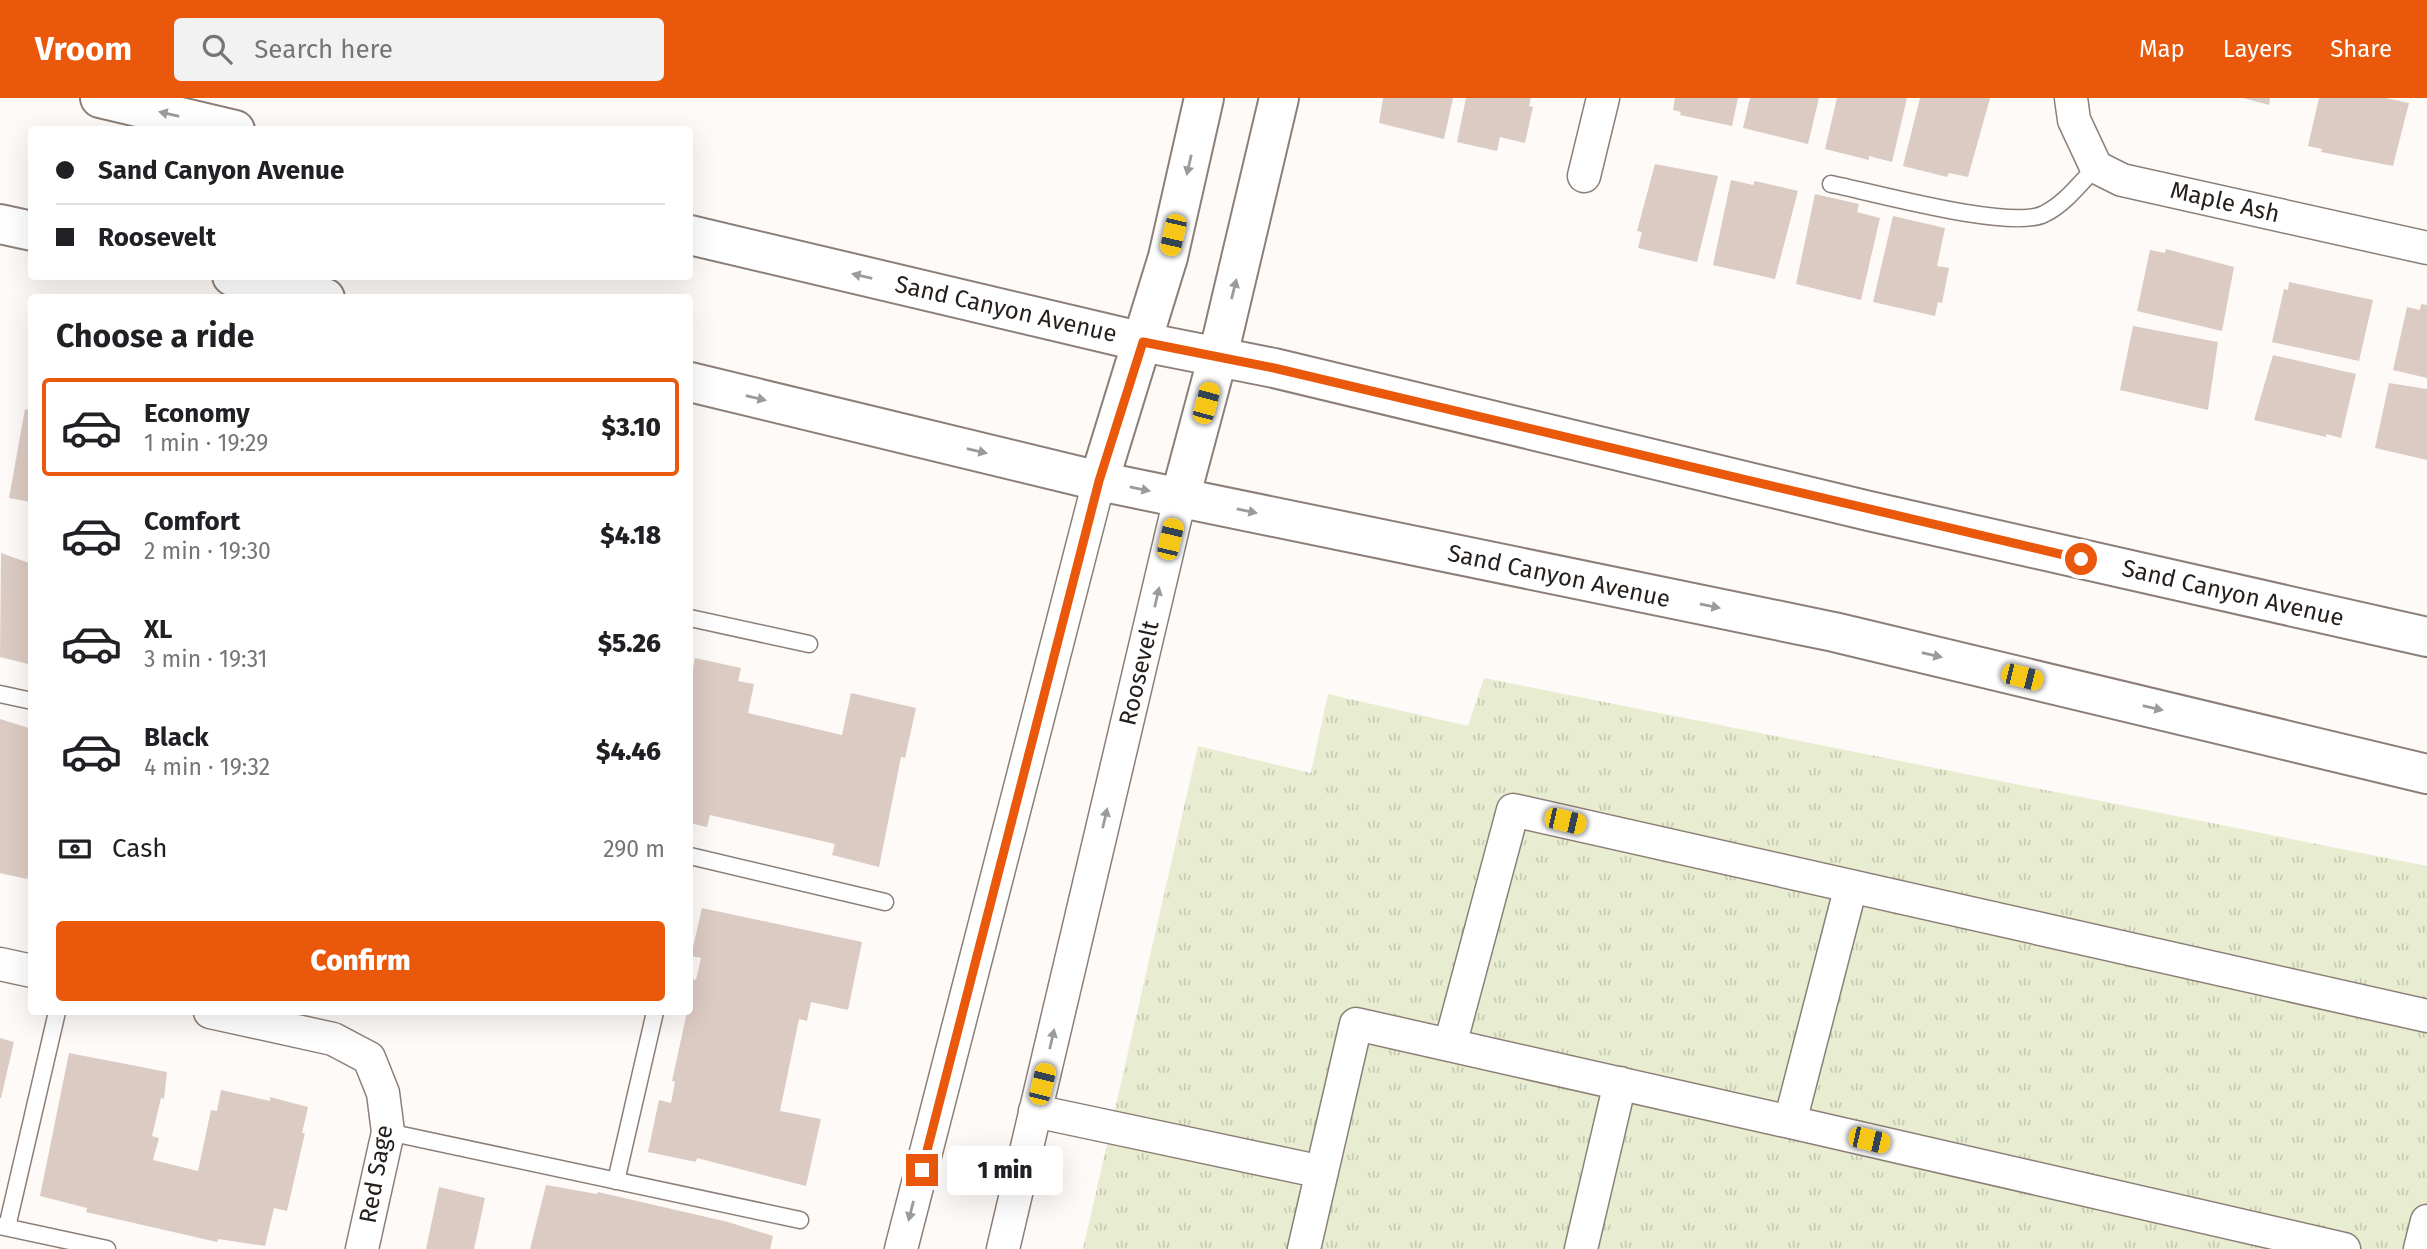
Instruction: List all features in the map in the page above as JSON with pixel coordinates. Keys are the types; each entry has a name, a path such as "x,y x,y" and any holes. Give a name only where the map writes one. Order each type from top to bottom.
{"main road":[{"path":"100,98 218,126"},
{"path":"1099,481 1168,257 1204,98"},
{"name":"Roosevelt","path":"1180,498 1218,356 1279,98"},
{"path":"0,224 28,230"},
{"name":"Sand Canyon Avenue","path":"693,236 1143,342 1218,356 1869,511 2427,637"},
{"path":"249,280 308,294"},
{"name":"Sand Canyon Avenue","path":"693,383 1099,481 1834,632 2427,774"}],"street":[{"path":"1584,176 1603,98"},
{"path":"2071,98 2074,120 2096,167"},
{"name":"Maple Ash","path":"2096,167 2122,180 2427,248"},
{"path":"901,1249 1099,481"},
{"name":"Roosevelt","path":"1003,1249 1180,498"},
{"path":"1450,1045 1513,810 2427,1016"},
{"path":"1790,1122 1851,886"},
{"path":"0,964 28,970"},
{"name":"Red Sage","path":"224,1015 333,1039 369,1058 383,1093 388,1132 362,1249"},
{"path":"1304,1249 1356,1024 2344,1249"},
{"path":"1581,1249 1620,1083"},
{"path":"1035,1111 1322,1171"},
{"path":"2420,1249 2427,1222"}],"lane":[{"path":"1831,184 1992,217 2020,219 2042,216 2060,204 2096,167"},
{"path":"693,619 810,644"},
{"path":"0,694 28,700"},
{"path":"693,861 885,902"},
{"path":"56,1015 3,1227 107,1249"},
{"path":"616,1181 655,1015"},
{"path":"388,1132 800,1220"}],"green space":[{"path":"1484,678 2427,866 2427,1249 1083,1249 1198,746 1311,773 1328,694 1468,726"}],"building":[{"path":"1383,98 1453,98 1444,139 1379,123"},
{"path":"1466,98 1531,98 1529,106 1533,107 1525,143 1500,137 1497,151 1457,142"},
{"path":"1675,98 1738,98 1732,126 1680,115 1681,112 1673,110"},
{"path":"1750,98 1819,98 1808,144 1743,128"},
{"path":"1837,98 1907,98 1892,162 1869,156 1869,160 1825,149"},
{"path":"1920,98 1990,98 1968,177 1949,173 1947,177 1903,166"},
{"path":"2243,98 2270,98 2269,105"},
{"path":"2319,98 2386,98 2409,103 2393,166 2321,152 2322,149 2308,146"},
{"path":"1655,164 1718,176 1697,262 1638,248 1642,232 1637,231"},
{"path":"1731,180 1753,185 1755,181 1798,191 1775,279 1713,265"},
{"path":"1815,194 1859,204 1857,212 1880,218 1861,300 1796,284"},
{"path":"1893,216 1945,228 1937,266 1949,268 1942,303 1938,302 1935,316 1873,302"},
{"path":"2166,249 2234,267 2222,331 2137,311 2150,250 2165,253"},
{"path":"2289,282 2373,300 2359,361 2272,342 2284,289 2288,290"},
{"path":"2421,304 2427,305 2427,378 2393,370 2407,307 2420,310"},
{"path":"2133,326 2218,342 2208,410 2120,390"},
{"path":"2273,355 2356,374 2341,438 2254,420"},
{"path":"2389,383 2427,389 2427,460 2375,448"},
{"path":"25,409 28,410 28,502 9,498"},
{"path":"1,553 28,563 28,664 0,657"},
{"path":"695,658 741,668 738,681 754,684 748,713 842,735 851,693 916,708 905,758 901,757 879,867 832,855 835,844 710,815 707,827 693,824"},
{"path":"0,719 28,728 28,875 27,879 0,873"},
{"path":"702,908 862,942 848,1010 811,1002 807,1021 799,1019 780,1111 821,1119 806,1186 697,1158 696,1162 648,1152 659,1100 671,1103 675,1082 672,1081 686,1015 693,1015 693,979 696,980 701,958 693,956"},
{"path":"0,1038 14,1042 1,1098 0,1098"},
{"path":"69,1053 167,1072 164,1099 161,1098 152,1136 159,1138 153,1160 198,1171 211,1110 217,1111 221,1090 270,1101 270,1097 308,1107 302,1133 305,1133 287,1211 274,1208 265,1246 218,1239 217,1242 86,1212 87,1208 40,1196"},
{"path":"546,1185 597,1194 598,1192 728,1222 773,1236 770,1249 530,1249"},
{"path":"439,1187 485,1198 474,1249 426,1249"}],"route":[{"path":"922,1170 1099,481 1143,342 1274,368 1538,433 2081,559"}]}
